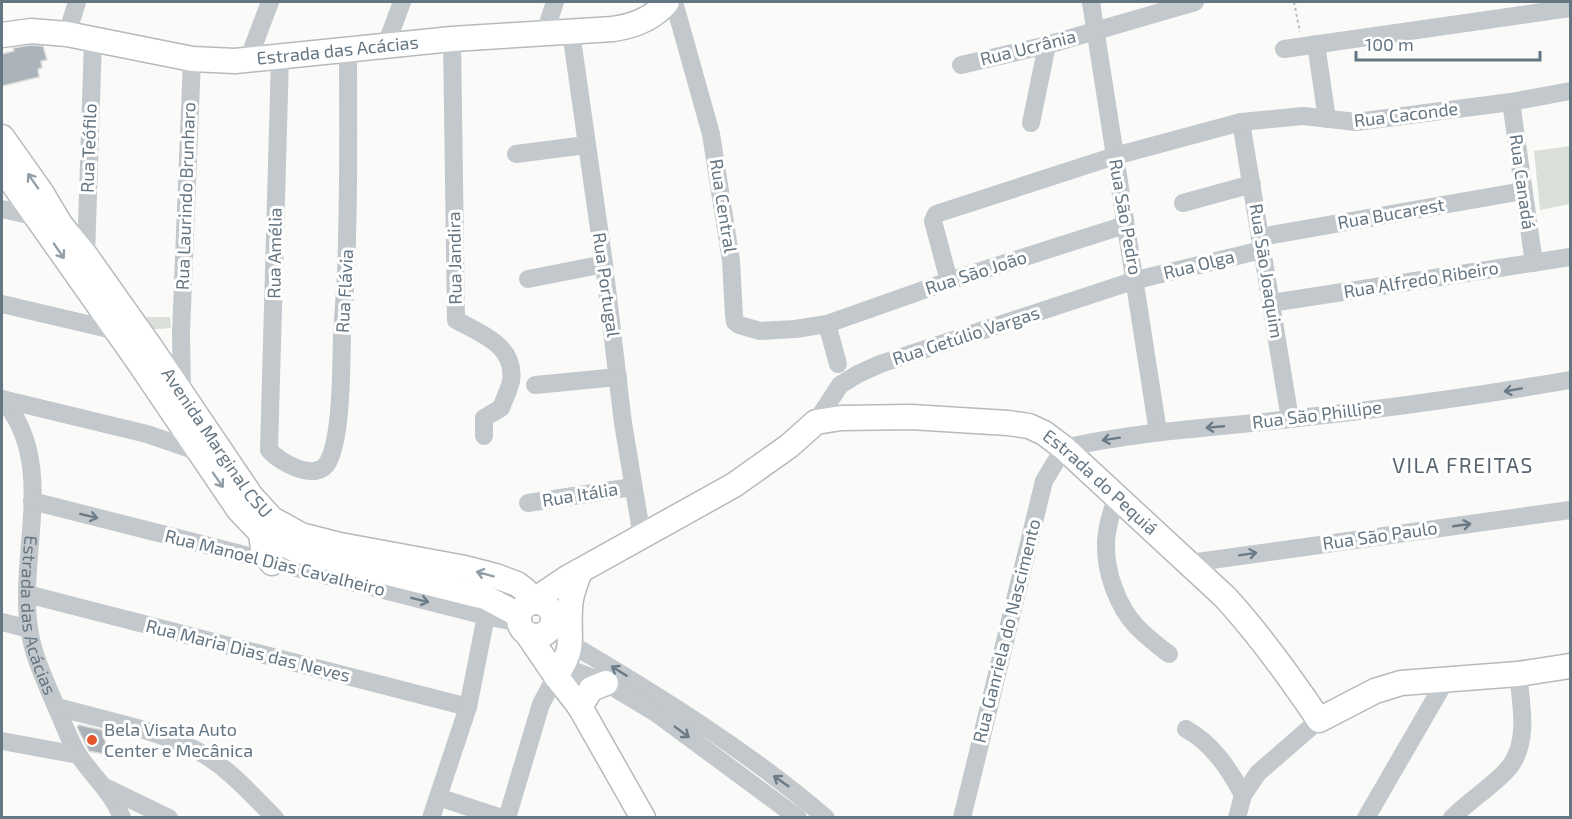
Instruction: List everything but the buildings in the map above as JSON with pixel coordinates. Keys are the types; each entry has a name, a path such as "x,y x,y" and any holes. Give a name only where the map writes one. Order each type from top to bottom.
{"main road":[{"name":"Estrada das Acácias","path":"2,35 31,30 67,34 192,59 248,60 452,39 631,26 644,21 667,2"},
{"name":"Avenida Marginal CSU","path":"2,137 41,192 60,224 86,256 117,331 186,412 259,507 272,519 301,535 340,545 465,568 517,584 525,590 530,621"},
{"name":"Avenida Marginal CSU","path":"2,168 35,216 107,303 151,348 186,412 199,452 239,510 261,533 296,550 484,597 530,621"},
{"name":"Estrada do Pequiá","path":"816,422 841,418 911,417 1008,423 1029,426 1044,433 1064,448 1190,563 1245,619 1290,677 1319,720"},
{"path":"530,621 549,589 734,485 789,446 816,422"},
{"path":"261,533 263,549 272,563"},
{"path":"580,571 559,618 564,662 580,707 642,818"},
{"path":"530,621 549,606 554,616 559,618"},
{"path":"530,621 564,662"},
{"path":"1319,720 1375,691 1401,683 1518,674 1570,666"},
{"path":"580,707 591,689 606,683"}],"street":[{"path":"67,34 77,2"},
{"path":"248,60 270,2"},
{"path":"386,45 402,2"},
{"path":"545,32 555,2"},
{"name":"Rua Central","path":"674,2 711,134 731,261 735,322 746,329 760,331 827,324"},
{"name":"Rua São Pedro","path":"1091,2 1158,432"},
{"name":"Rua Ucrânia","path":"961,65 1047,45 1195,2"},
{"path":"1284,49 1570,8"},
{"name":"Rua Portugal","path":"571,32 604,264 632,487 642,537"},
{"name":"Rua Teófilo","path":"86,256 93,39"},
{"name":"Rua Jandira","path":"452,39 456,320 504,350 511,365 511,382 501,408 484,418 484,436"},
{"path":"1031,123 1047,45"},
{"path":"1310,45 1328,119"},
{"name":"Rua Flávia","path":"269,450 274,456 296,470 320,469 327,465 335,443 341,377 347,237 348,49"},
{"name":"Rua Amélia","path":"269,450 280,57"},
{"name":"Rua Laurindo Brunharo","path":"186,412 181,333 192,59"},
{"name":"Rua Caconde","path":"949,281 933,221 936,214 1115,156 1241,122 1303,116 1356,123 1511,102 1570,91"},
{"name":"Rua Canadá","path":"1511,102 1534,263"},
{"name":"Rua São Joaquim","path":"1241,122 1290,419"},
{"path":"516,154 586,145"},
{"path":"1183,203 1252,184"},
{"name":"Rua Bucarest","path":"1261,243 1523,191"},
{"path":"2,209 60,224 76,220 87,211"},
{"name":"Rua São João","path":"827,324 949,281 1125,225"},
{"name":"Rua Olga","path":"1136,280 1261,243"},
{"name":"Rua Alfredo Ribeiro","path":"1271,303 1570,257"},
{"path":"528,279 604,264"},
{"name":"Rua Getúlio Vargas","path":"816,422 840,385 880,364 1136,280"},
{"path":"2,304 117,331"},
{"path":"827,324 838,364"},
{"path":"151,348 167,345 181,333"},
{"path":"535,386 618,377"},
{"name":"Rua São Phillipe","path":"1064,448 1158,432 1480,396 1570,380"},
{"path":"2,399 147,434 199,452"},
{"name":"Estrada das Acácias","path":"2,399 11,409 29,449 32,501 27,594 29,629 40,673 78,754 103,786 122,818"},
{"path":"147,434 165,432 186,412"},
{"name":"Rua Ganriela do Nascimento","path":"962,818 1044,481 1064,448"},
{"name":"Rua Itália","path":"528,503 632,487"},
{"path":"1117,497 1109,520 1106,543 1109,567 1118,598 1136,627 1169,654"},
{"name":"Rua Manoel Dias Cavalheiro","path":"32,501 486,616 530,621"},
{"name":"Rua São Paulo","path":"1190,563 1570,510"},
{"name":"Rua Maria Dias das Neves","path":"27,594 468,707"},
{"path":"431,818 468,707 486,616"},
{"path":"2,622 29,629"},
{"path":"438,797 505,818 541,704 564,662"},
{"path":"564,662 606,683 791,788 826,818"},
{"path":"564,662 615,669 710,742 798,818"},
{"path":"1452,818 1510,766 1518,753 1522,719 1518,674"},
{"path":"1366,818 1447,678"},
{"path":"57,707 169,738 196,750 234,778 275,818"},
{"path":"1237,818 1243,795 1258,773 1319,720"},
{"path":"1186,729 1199,736 1229,769 1243,795"},
{"path":"2,741 78,754"},
{"path":"103,786 169,818"}],"path":[{"path":"1294,2 1310,45"}],"shaded area":[{"path":"1570,146 1570,204 1540,210 1534,151"},
{"path":"137,317 170,317 171,328 146,330"}],"place":[{"name":"Bela Visata Auto Center e Mecânica","path":"92,740"}],"district":[{"name":"VILA FREITAS","path":"1463,466"}]}
